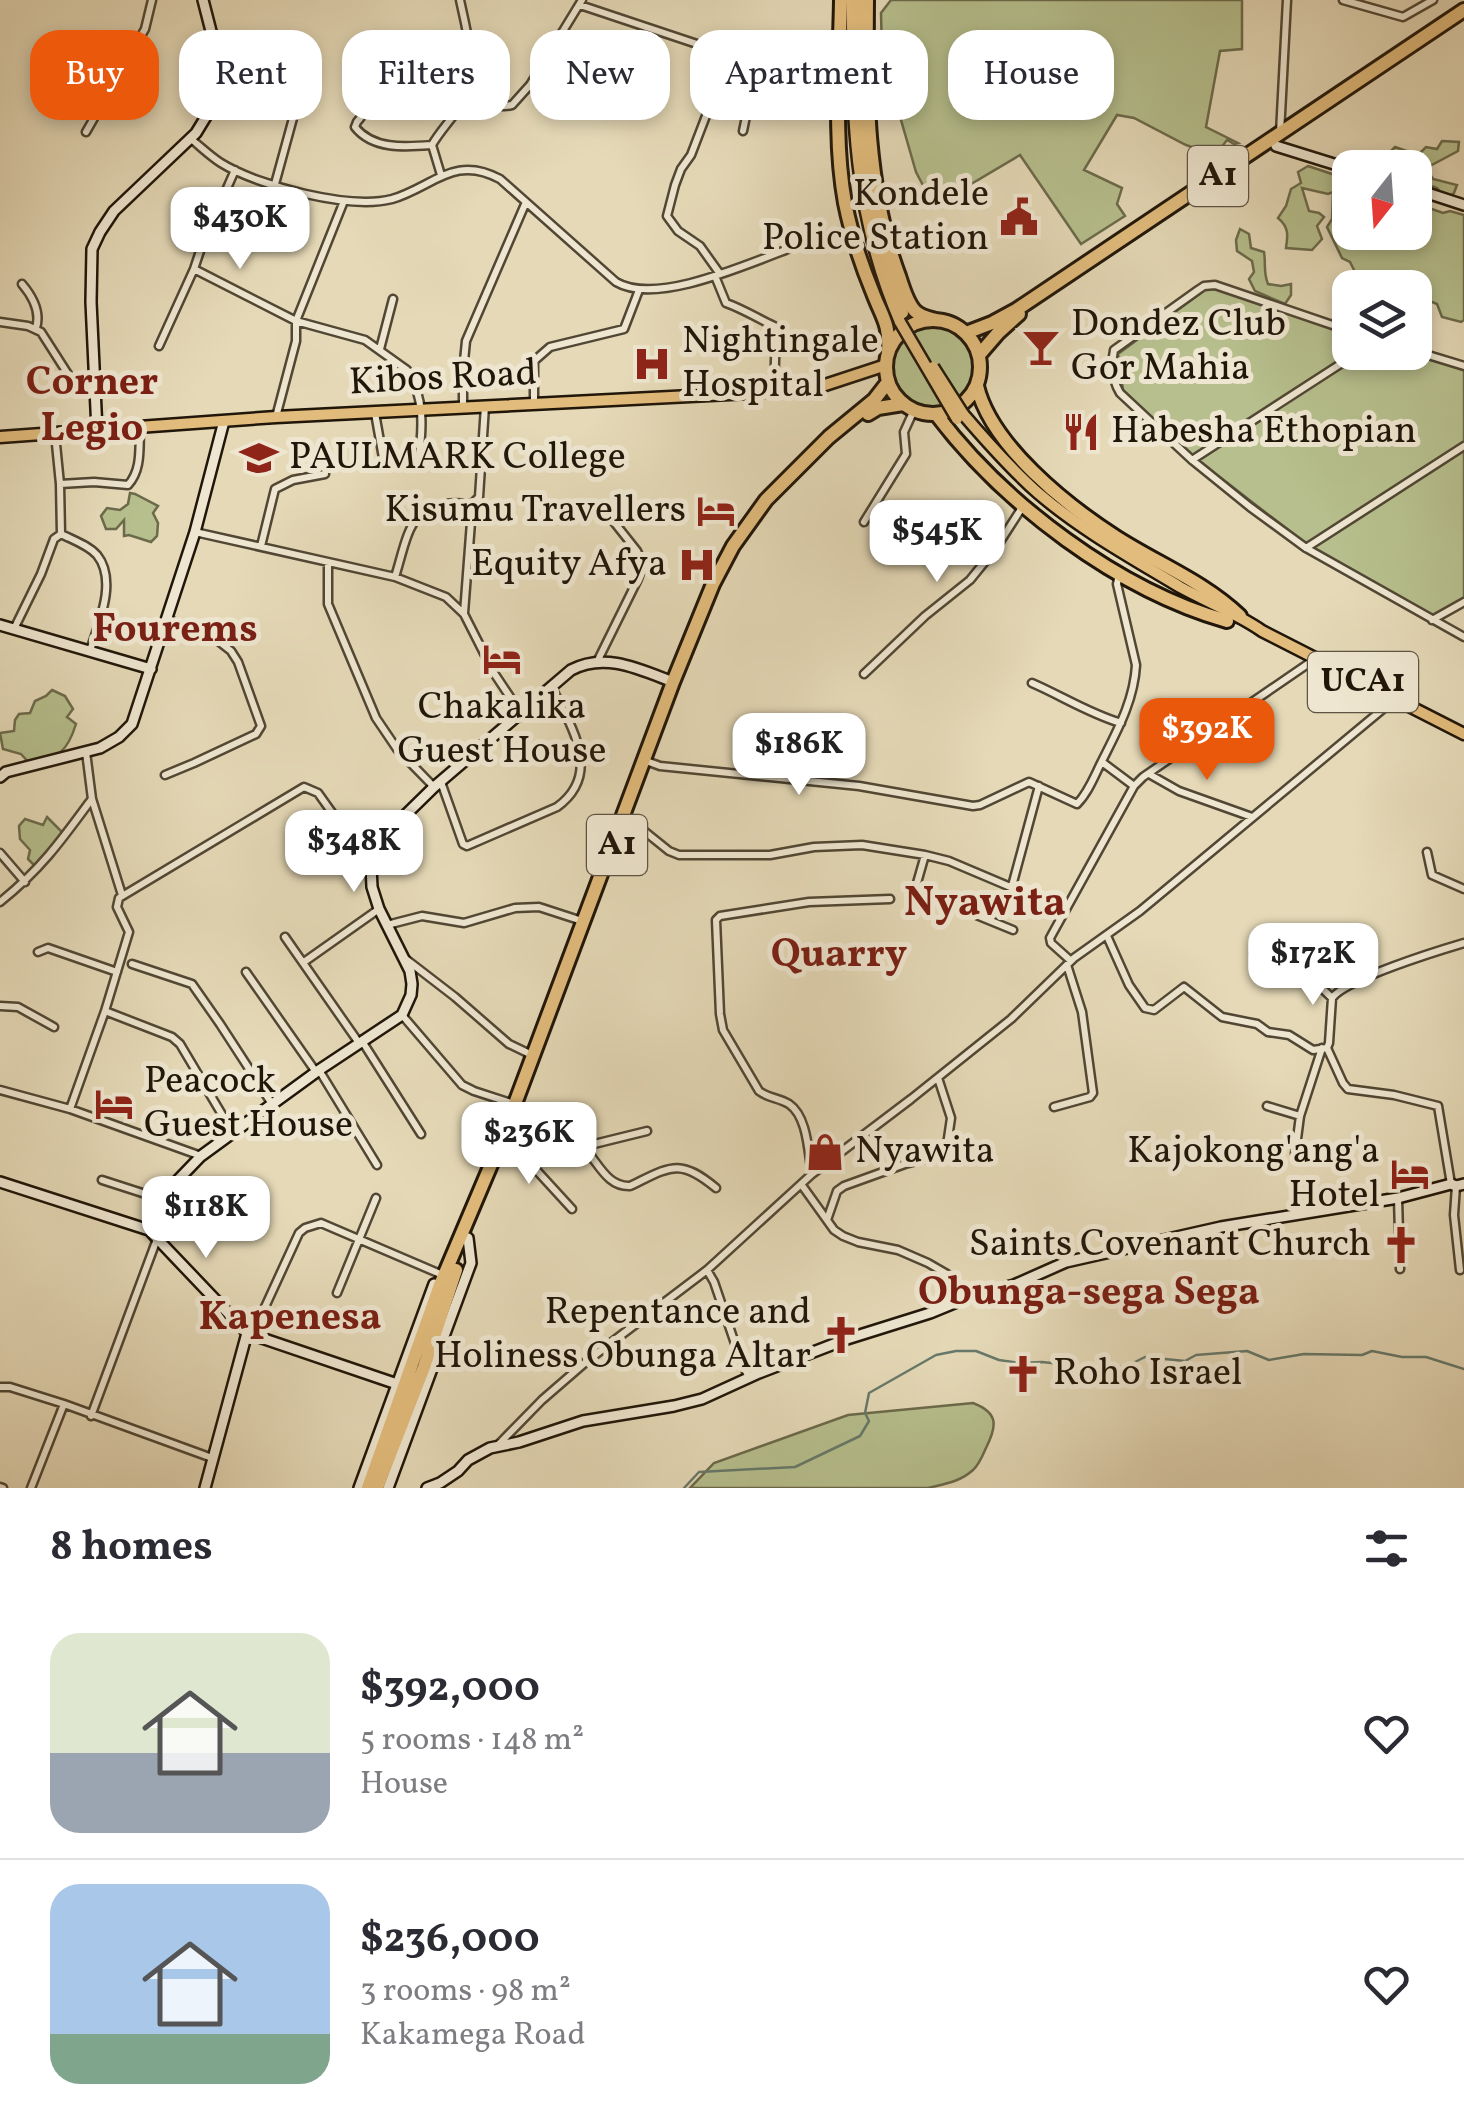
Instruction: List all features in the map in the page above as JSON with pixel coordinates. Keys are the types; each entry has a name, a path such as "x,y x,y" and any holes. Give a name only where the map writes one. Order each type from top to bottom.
{"highway":[{"path":"840,30 841,0"},
{"path":"863,0 870,151 884,228 911,306 919,315 958,326 979,355 981,366 977,386 965,402 936,414 977,461 1059,533 1119,574 1173,602 1233,618"},
{"name":"A1","path":"979,355 1018,315 1464,10"},
{"name":"A1","path":"966,333 1016,310 1464,18"},
{"path":"840,120 845,201 853,235 890,331 888,382 908,407"},
{"path":"887,358 899,334 916,323 936,320"},
{"name":"A1","path":"465,1236 506,1143 532,1056 713,584 733,546 787,477 874,400 888,382"},
{"path":"977,386 995,430 1046,484 1115,536 1200,584 1233,618"},
{"name":"A1","path":"378,1488 465,1236 537,1058 706,609 736,547 770,502 847,426 878,408 908,407 936,414"},
{"name":"A1","path":"368,1488 422,1356"}],"main road":[{"name":"UCA1","path":"852,0 852,83 859,152 902,312 926,356 986,442 1039,494 1184,592 1464,734"},
{"name":"UCA1","path":"859,152 863,0"},
{"name":"Kibos Road","path":"0,437 463,407 774,392 833,384 887,358"}],"street":[{"path":"86,132 145,30 152,0"},
{"path":"97,431 92,249 114,211 191,138 218,97 221,70 204,0"},
{"path":"460,0 465,30"},
{"path":"1287,0 1278,140 1332,162"},
{"path":"1343,0 1402,17 1433,0"},
{"path":"510,105 530,85 581,2 690,41"},
{"path":"275,184 293,120"},
{"path":"359,120 355,128 359,134 392,147 432,145"},
{"path":"432,145 450,120"},
{"path":"705,120 675,185 667,216 678,231 700,246 718,275 726,303 774,326 774,392"},
{"path":"743,132 745,120"},
{"path":"191,138 212,157 235,170 344,201 394,198 463,169 490,174 616,282 638,290 668,288 718,275 838,232"},
{"path":"432,145 441,176"},
{"path":"158,346 235,170"},
{"path":"1432,195 1464,205"},
{"path":"276,418 296,341 296,321 344,201"},
{"path":"463,407 462,371 471,325 526,202"},
{"path":"194,269 296,321 362,339 410,374 422,410 419,456 414,464 383,458 374,413"},
{"path":"22,284 36,306 36,328"},
{"path":"1332,325 1208,285 1114,350 1114,383 1192,460 1306,548 1464,637"},
{"path":"534,405 534,362 546,348 624,329 638,290"},
{"path":"380,349 393,299"},
{"path":"0,322 36,328 74,382 96,395"},
{"path":"1432,357 1464,366"},
{"path":"1192,460 1332,369"},
{"path":"464,614 471,506 479,497 485,406"},
{"path":"864,522 906,454 908,407"},
{"path":"0,777 6,772 110,743 132,724 195,532 224,422"},
{"path":"60,484 133,482 140,428"},
{"path":"55,434 61,534"},
{"path":"1306,548 1464,446"},
{"path":"260,546 275,489 293,480 325,474"},
{"path":"864,674 970,580 1024,505"},
{"path":"394,577 410,526 419,514 438,506 471,506"},
{"path":"598,660 643,564 614,522"},
{"path":"195,532 394,577 446,597 464,614 494,673 520,712"},
{"path":"14,629 54,539 61,534"},
{"path":"61,534 96,554 104,568 106,590 90,651"},
{"path":"328,563 328,604 376,718 400,753 438,784 463,844 467,846 557,807 574,786 580,771 581,749 550,685"},
{"path":"648,762 859,786 973,806 1029,782 1077,804 1121,723 1136,665 1117,584 1119,574"},
{"path":"1432,620 1464,602"},
{"path":"164,775 256,734 261,726 235,655 218,640 167,619"},
{"path":"0,625 151,668"},
{"path":"1054,1106 1088,1097 1093,1092 1082,1012 1069,963 1050,942 1134,786 1316,658"},
{"path":"91,1416 164,1200 176,1182 201,1156 233,1132 402,1015 412,984 410,971 372,888 371,867 386,834 550,685 584,663 618,662 673,682"},
{"path":"1032,684 1102,718 1121,723"},
{"path":"497,1447 587,1360 707,1270 812,1174 938,1078 1020,1011 1069,963 1140,912 1396,698"},
{"path":"86,751 92,798 122,896"},
{"path":"1102,762 1134,786"},
{"path":"1148,774 1179,791 1254,818"},
{"path":"1012,886 1039,786"},
{"path":"70,1109 129,932 117,907 122,896 304,787 318,794 371,867"},
{"path":"0,902 50,857 92,798"},
{"path":"628,818 679,855 770,856 810,847 850,845 925,854 1065,910"},
{"path":"1428,852 1432,875 1464,889"},
{"path":"0,853 25,882"},
{"path":"925,854 915,890 1013,930"},
{"path":"812,1174 797,1111 758,1090 723,1030 716,920 720,916 810,902 890,899"},
{"path":"387,924 422,916 464,923 515,908 540,906 584,922"},
{"path":"304,962 379,909"},
{"path":"1107,936 1145,1008 1154,1010 1184,986 1222,1016 1290,1036 1313,1050 1324,1048"},
{"path":"285,937 421,1134"},
{"path":"1294,1154 1300,1116 1329,1043 1332,998 1336,992 1369,976 1464,943"},
{"path":"38,952 48,948 116,972"},
{"path":"1254,954 1302,969 1332,998"},
{"path":"403,957 509,1044 532,1056"},
{"path":"132,964 192,984 272,1104"},
{"path":"246,972 318,1071 377,1164"},
{"path":"0,1006 18,1007 54,1027"},
{"path":"105,1011 172,1037 180,1044 233,1132"},
{"path":"402,1015 462,1085 517,1109 582,1147 608,1177 622,1186 674,1166 698,1173 716,1188"},
{"path":"1324,1048 1348,1089 1438,1106 1457,1184 1454,1214 1461,1244 1460,1270"},
{"path":"827,1220 837,1191 844,1186 925,1160 947,1145 950,1118 938,1078"},
{"path":"0,1090 70,1109 201,1156"},
{"path":"1267,1106 1300,1116"},
{"path":"582,1147 646,1131"},
{"path":"506,1143 522,1154 572,1209"},
{"path":"102,1180 164,1200"},
{"path":"0,1182 153,1234 247,1333 398,1384"},
{"path":"800,1184 834,1230 848,1239 880,1245 928,1262 948,1274 969,1296"},
{"path":"427,1488 440,1484 468,1460 490,1448 583,1422 702,1399 847,1339 930,1313 969,1296 1014,1285 1066,1262 1221,1227 1398,1198 1457,1184"},
{"path":"337,1292 376,1198"},
{"path":"1398,1198 1400,1269"},
{"path":"205,1488 247,1333 264,1307 299,1233 321,1223 438,1273"},
{"path":"359,1488 438,1273 448,1250 465,1236 471,1263 388,1488"},
{"path":"707,1270 749,1377"},
{"path":"0,1387 64,1404 212,1458"},
{"path":"30,1488 64,1404"}],"green space":[{"path":"891,0 1242,0 1242,49 1220,51 1206,127 1238,143 1227,140 1219,156 1186,145 1134,118 1117,115 1114,120 1084,170 1122,188 1117,204 1125,216 1081,244 1020,155 934,206 916,172 901,120 928,120 928,30 881,30 881,13"},
{"path":"1442,141 1459,142 1458,151 1432,165 1432,150 1423,150 1437,149"},
{"path":"1308,166 1332,174 1332,192 1302,188 1309,211 1324,217 1317,226 1322,239 1312,250 1286,248 1287,232 1278,218 1291,189 1301,183 1298,172"},
{"path":"1432,178 1457,185 1446,199 1432,186"},
{"path":"1432,209 1464,215 1464,320 1442,317 1437,304 1432,302 1432,270 1354,270 1338,250 1432,250"},
{"path":"1240,229 1249,234 1251,248 1264,252 1268,284 1291,284 1291,295 1285,304 1255,291 1249,279 1254,272 1252,261 1237,251"},
{"path":"1206,289 1217,289 1332,326 1332,370 1432,370 1432,359 1464,369 1464,598 1432,617 1305,543 1190,454 1123,390 1118,354"},
{"path":"934,323 959,330 971,342 978,367 971,392 959,404 934,411 909,404 897,392 890,367 897,342 909,330"},
{"path":"130,493 158,506 153,513 158,523 157,536 151,542 124,536 124,520 116,529 106,529 101,516 107,508 120,510 128,504"},
{"path":"52,690 65,696 73,709 67,717 76,724 60,752 31,765 21,754 3,749 0,733 14,731 19,714 30,713 35,701"},
{"path":"47,817 65,835 38,869 28,859 30,850 20,839 19,826 25,819 43,825"},
{"path":"973,1403 988,1411 993,1421 992,1433 975,1468 952,1482 928,1488 690,1488 714,1463 848,1415"}],"waterway":[{"path":"684,1488 699,1472 795,1467 860,1436 869,1421 865,1413 869,1393 936,1355 956,1351 976,1351 1019,1363 1107,1369 1127,1366 1145,1357 1185,1361 1196,1355 1247,1351 1269,1360 1304,1354 1362,1355 1372,1351 1426,1357 1464,1369"}],"place":[{"name":"Kondele Police Station","path":"1019,217"},
{"name":"Dondez Club Gor Mahia","path":"1041,347"},
{"name":"Nightingale Hospital","path":"652,364"},
{"name":"Habesha Ethopian","path":"1081,432"},
{"name":"PAULMARK College","path":"259,458"},
{"name":"Kisumu Travellers","path":"716,511"},
{"name":"Equity Afya","path":"697,565"},
{"name":"Chakalika Guest House","path":"502,659"},
{"name":"Peacock Guest House","path":"114,1104"},
{"name":"Nyawita","path":"825,1152"},
{"name":"Kajokong'ang'a Hotel","path":"1410,1174"},
{"name":"Saints Covenant Church","path":"1401,1245"},
{"name":"Repentance and Holiness Obunga Altar","path":"841,1335"},
{"name":"Roho Israel","path":"1023,1374"}],"district":[{"name":"Corner Legio","path":"92,407"},
{"name":"Fourems","path":"175,631"},
{"name":"Nyawita","path":"985,904"},
{"name":"Quarry","path":"839,956"},
{"name":"Obunga-sega Sega","path":"1089,1294"},
{"name":"Kapenesa","path":"290,1319"}]}
